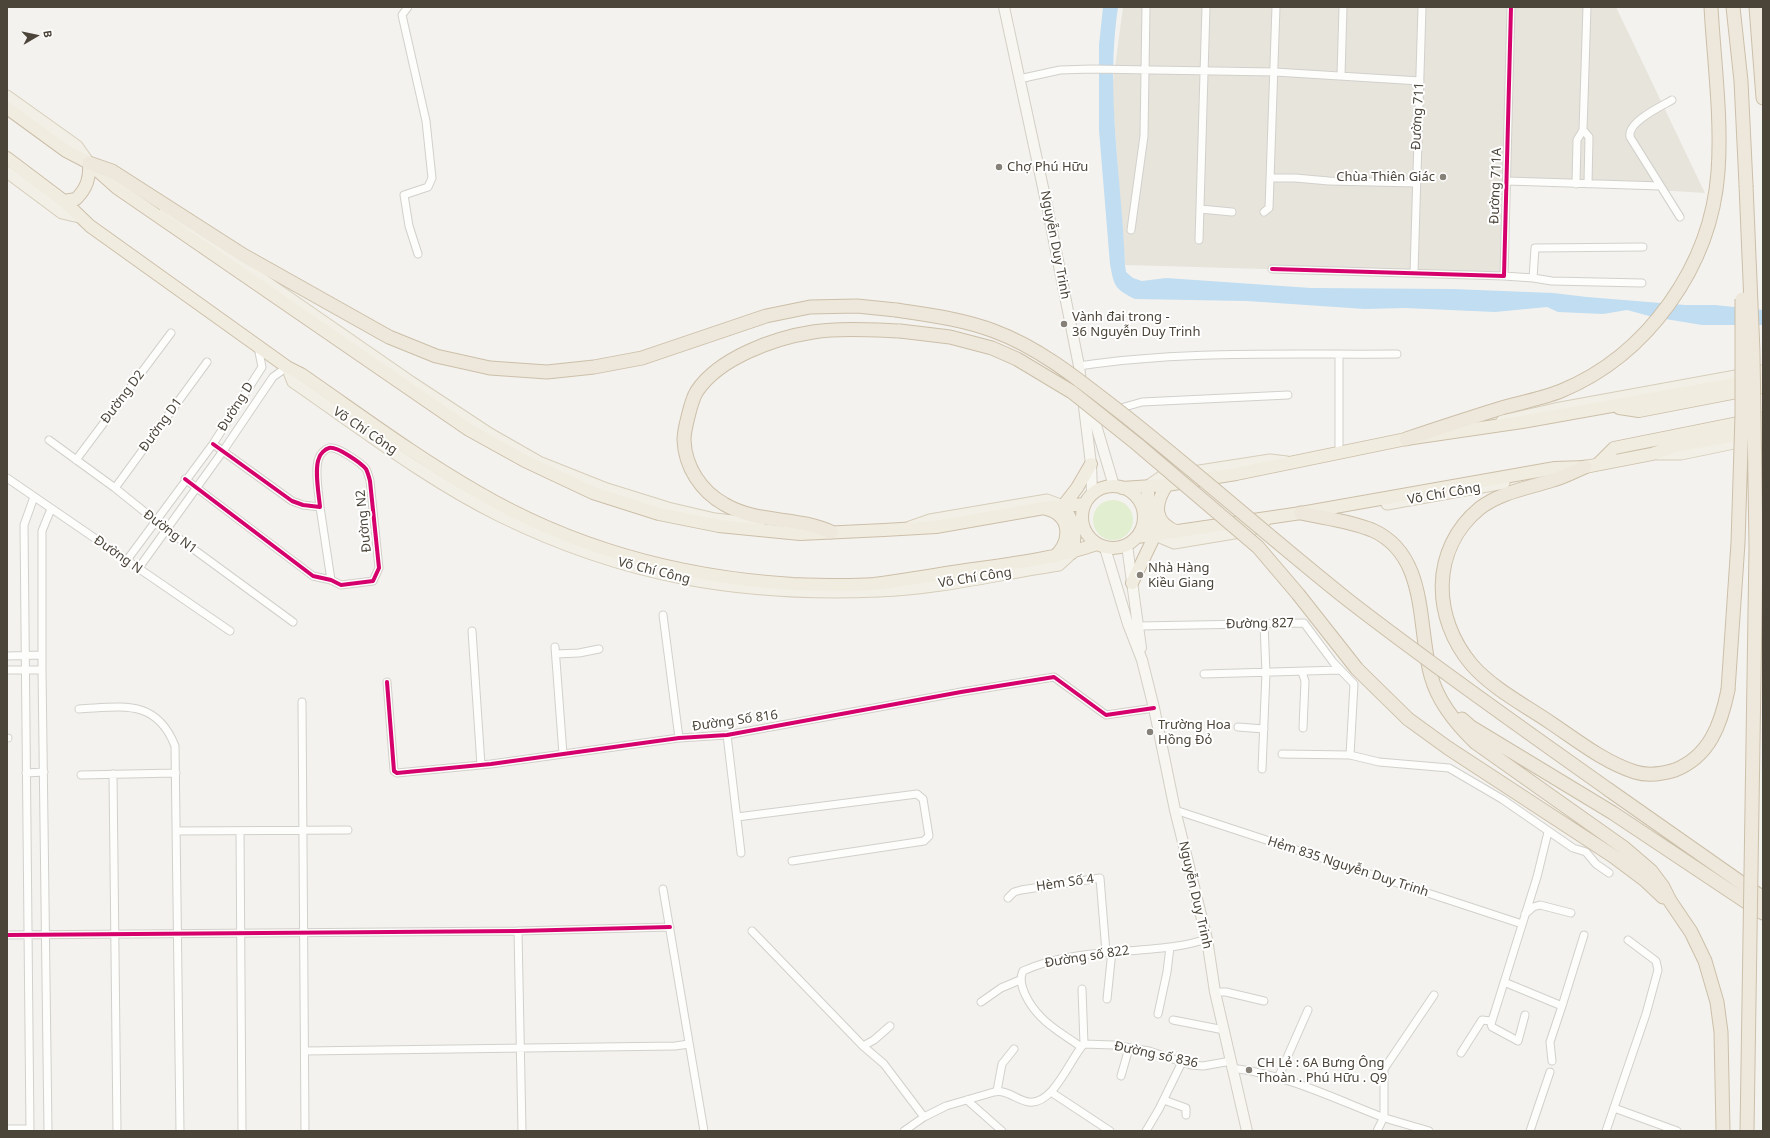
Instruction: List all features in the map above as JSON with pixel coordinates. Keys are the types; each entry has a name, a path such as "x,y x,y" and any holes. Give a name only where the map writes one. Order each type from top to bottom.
{"highway":[{"path":"1406,439 1561,391 1603,369 1628,350 1653,324 1676,295 1693,264 1701,244 1715,194 1718,172 1718,126 1711,7"},
{"path":"1733,7 1741,81 1746,185 1753,352 1756,548 1747,1131"},
{"path":"1756,7 1763,98"},
{"path":"7,108 66,151 89,163 116,188 463,426 525,461 593,493 659,514 719,526 800,534 908,527 936,527 1044,508 1084,504"},
{"name":"Võ Chí Công","path":"7,158 64,201 79,217 258,347 287,367 302,374 427,467 473,495 543,526 632,558 705,574 748,581 843,588 1054,557 1101,546"},
{"path":"64,201 76,199 85,188 89,181 89,163"},
{"path":"89,163 100,165 112,171 243,254 389,337 436,356 490,368 547,372 642,358 766,316 810,307 857,306 946,317 993,331 1028,346 1064,368 1347,599 1405,644 1763,898"},
{"path":"79,217 81,207 89,192 98,182 108,180"},
{"path":"1585,467 1556,479 1498,497 1480,508 1462,527 1451,547 1444,567 1442,587 1444,613 1451,634 1473,667 1496,685 1599,756 1637,772 1652,774 1666,773 1683,766 1697,757 1707,747 1717,729 1723,713 1728,690 1738,543 1746,185"},
{"path":"831,532 810,524 767,519 742,513 723,504 704,489 692,472 685,452 684,432 691,405 697,392 719,368 745,354 788,337 814,332 858,330 900,331 950,337 992,348 1017,359 1072,392 1137,444 1258,547 1298,594 1357,669 1408,718 1448,748 1613,856 1670,901"},
{"path":"1118,487 1136,497 1142,509 1143,522 1132,541 1116,549 1101,546 1086,534 1083,527 1082,512 1084,504 1092,494 1099,489 1118,487 1168,485 1293,463 1339,452 1406,439 1763,379"},
{"path":"1608,406 1639,411 1763,388"},
{"path":"1598,464 1614,448 1763,418"},
{"name":"Võ Chí Công","path":"1132,541 1155,535 1301,513 1540,471 1585,467 1652,454 1675,446 1763,430"},
{"path":"1063,506 1077,488 1091,464"},
{"path":"1168,485 1158,502 1158,512 1162,522 1168,529 1178,532"},
{"path":"1132,583 1155,535 1148,512 1148,486"},
{"path":"1063,506 1070,515 1074,528 1075,541 1072,553"},
{"path":"1044,508 1058,513 1065,526 1067,534 1064,545 1054,557"},
{"path":"1301,513 1373,530 1388,540 1401,554 1410,568 1416,588 1431,676 1441,700 1459,727 1482,747 1623,847 1651,872 1663,887 1670,901 1691,932 1705,961 1717,1002 1721,1032 1723,1131"},
{"path":"1431,676 1444,698 1471,727 1613,813 1763,913"}],"main road":[{"name":"Nguyễn Duy Trinh","path":"1004,7 1048,206 1079,366 1091,464 1092,494"},
{"path":"7,96 76,146 89,163"},
{"name":"Võ Chí Công","path":"7,172 62,213 79,217"},
{"name":"Nguyễn Duy Trinh","path":"1079,366 1092,411 1118,487"},
{"path":"1487,426 1507,419 1534,413 1763,371"},
{"name":"Võ Chí Công","path":"1652,454 1681,454 1763,437"},
{"path":"1148,486 1161,477 1270,460 1293,463"},
{"path":"908,527 930,520 1046,500 1063,506"},
{"name":"Võ Chí Công","path":"1155,535 1174,543 1252,530 1270,517"},
{"name":"Nguyễn Duy Trinh","path":"1132,541 1132,583 1139,626 1142,660"},
{"name":"Nguyễn Duy Trinh","path":"1101,546 1142,660 1154,708 1175,810 1207,939 1216,992 1247,1131"},
{"name":"Võ Chí Công","path":"843,588 913,588 1059,565 1072,553"}],"street":[{"path":"408,7 402,15 426,121 432,178 428,187 404,195 410,226 418,254"},
{"path":"1131,230 1144,136 1146,7"},
{"path":"1199,240 1206,7"},
{"path":"1264,212 1269,208 1271,178 1276,7"},
{"path":"1341,76 1343,7"},
{"name":"Đường 711","path":"1414,273 1415,183 1422,7"},
{"name":"Đường 711A","path":"1504,276 1511,7"},
{"path":"1576,184 1577,140 1584,130 1587,7"},
{"path":"1020,79 1060,70 1092,69 1275,72 1420,81"},
{"path":"1672,100 1633,125 1629,133 1630,137 1680,217"},
{"path":"1584,130 1589,137 1588,184"},
{"path":"1271,178 1415,183"},
{"path":"1507,181 1660,186"},
{"path":"1200,209 1232,212"},
{"path":"1533,278 1536,248 1643,248"},
{"path":"1272,269 1504,276 1552,280 1642,283"},
{"name":"Đường D2","path":"76,460 171,333"},
{"name":"Đường D","path":"127,560 157,522 185,479 213,444 262,367 258,347"},
{"path":"1339,354 1339,452"},
{"path":"1079,366 1114,361 1197,355 1397,354"},
{"name":"Đường D1","path":"115,488 207,362"},
{"name":"Đường D","path":"138,569 224,451 273,377 287,367"},
{"path":"1092,411 1120,408 1142,402 1288,395"},
{"name":"Đường N1","path":"49,440 115,488 166,529 293,622"},
{"path":"213,444 292,501 303,505 320,507 332,580"},
{"name":"Đường N2","path":"185,479 313,576 332,580 340,585 373,581 379,568 370,481 366,470 361,464 336,448 329,448 323,452 318,459 317,471 320,507"},
{"name":"Đường N","path":"7,478 230,631"},
{"path":"7,1129 30,1130 24,525 34,497"},
{"path":"48,1131 44,772 41,655 42,532 51,509"},
{"path":"663,614 679,738"},
{"path":"1262,769 1266,673 1264,623"},
{"name":"Đường 827","path":"1139,626 1264,623 1304,624 1340,670 1354,684 1350,755"},
{"path":"472,631 481,765"},
{"path":"563,754 555,651 579,653 599,649"},
{"path":"7,656 41,655"},
{"path":"7,670 42,670"},
{"path":"1204,674 1340,670"},
{"path":"1302,672 1305,682 1303,728"},
{"name":"Đường Số 816","path":"387,682 395,772 481,765 679,738 727,735 961,692 1054,677 1106,715 1154,708"},
{"path":"302,702 305,1131"},
{"path":"79,709 131,707 149,714 159,720 171,737 176,756 180,1131"},
{"path":"1238,727 1264,729"},
{"path":"727,735 740,853"},
{"path":"1282,754 1350,755 1379,762 1449,768 1502,799 1573,848 1586,852 1596,864 1608,873"},
{"path":"26,772 44,772"},
{"path":"81,775 176,773"},
{"path":"113,774 117,1131"},
{"path":"737,817 917,794 923,799 928,836 924,841 792,861"},
{"name":"Hẻm 835 Nguyễn Duy Trinh","path":"1175,810 1522,924"},
{"path":"177,831 348,830"},
{"path":"240,831 242,1131"},
{"path":"1525,1015 1518,1041 1492,1027 1491,1021 1537,877 1548,832"},
{"name":"Hèm Số 4","path":"1008,898 1014,892 1021,890 1100,878 1109,952"},
{"path":"663,890 704,1131"},
{"path":"1525,915 1533,907 1540,905 1571,913"},
{"path":"7,935 518,931 670,927"},
{"path":"518,931 522,1131"},
{"path":"752,931 863,1046 884,1064 924,1117"},
{"path":"1552,1061 1550,1042 1584,935"},
{"name":"Đường số 822","path":"1020,980 1023,971 1034,966 1059,959 1109,952 1170,947 1207,939"},
{"path":"1606,1131 1646,1014 1658,970 1656,962 1628,940"},
{"path":"1158,1014 1167,972 1170,947"},
{"path":"1107,999 1109,952"},
{"path":"981,1002 1002,988 1020,980 1028,999 1041,1017 1083,1045"},
{"path":"1504,982 1562,1006"},
{"path":"904,1131 924,1117 946,1106 998,1091 1029,1102 1035,1102 1051,1092 1059,1084 1083,1045 1082,989"},
{"path":"1216,992 1226,992 1264,1001"},
{"path":"1377,1131 1384,1117 1384,1069 1434,995"},
{"path":"1278,1078 1308,1010"},
{"path":"1173,1020 1224,1030"},
{"path":"1461,1053 1482,1020 1491,1021"},
{"path":"863,1046 874,1040 890,1026"},
{"path":"305,1051 675,1046 689,1044"},
{"name":"Đường số 836","path":"1083,1045 1113,1045 1149,1051 1182,1062 1203,1066 1231,1064 1309,1087 1384,1117 1429,1131"},
{"path":"1121,1076 1129,1048"},
{"path":"998,1091 1002,1064 1014,1049"},
{"path":"1146,1131 1164,1100 1182,1062"},
{"path":"1530,1131 1550,1072"},
{"path":"1051,1092 1110,1131"},
{"path":"968,1100 1002,1131"},
{"path":"1164,1100 1186,1108 1186,1115"},
{"path":"1614,1108 1677,1131"}],"shaded area":[{"path":"1123,7 1616,7 1705,193 1507,181 1504,276 1125,265 1112,89"}],"green space":[{"path":"1109,500 1117,500 1124,503 1130,509 1133,520 1130,531 1124,537 1117,540 1109,540 1102,537 1096,531 1093,524 1093,516 1096,509 1102,503"}],"water":[{"path":"1103,7 1118,7 1114,39 1114,104 1125,265 1126,272 1133,278 1142,281 1166,278 1311,288 1453,289 1553,293 1685,305 1715,305 1763,310 1763,325 1702,325 1653,317 1627,310 1603,314 1558,312 1547,307 1495,312 1405,308 1365,309 1247,301 1135,299 1116,286 1110,264 1099,130 1099,45"}],"cycle path":[{"path":"1272,269 1504,276 1511,7"},
{"path":"185,479 313,576 331,580 341,585 373,581 379,568 370,481 367,470 363,466 354,459 333,448 326,449 320,456 317,469 320,507 303,505 292,501 213,444"},
{"path":"387,682 394,771 397,773 491,764 679,738 727,735 961,692 1054,677 1106,715 1154,708"},
{"path":"7,935 518,931 670,927"}],"place":[{"name":"Chợ Phú Hữu","path":"999,167"},
{"name":"Chùa Thiên Giác","path":"1443,177"},
{"name":"Vành đai trong - 36 Nguyễn Duy Trinh","path":"1064,324"},
{"name":"Nhà Hàng Kiều Giang","path":"1140,575"},
{"name":"Trường Hoa Hồng Đỏ","path":"1150,732"},
{"name":"CH Lẻ : 6A Bưng Ông Thoàn . Phú Hữu . Q9","path":"1249,1070"}]}
